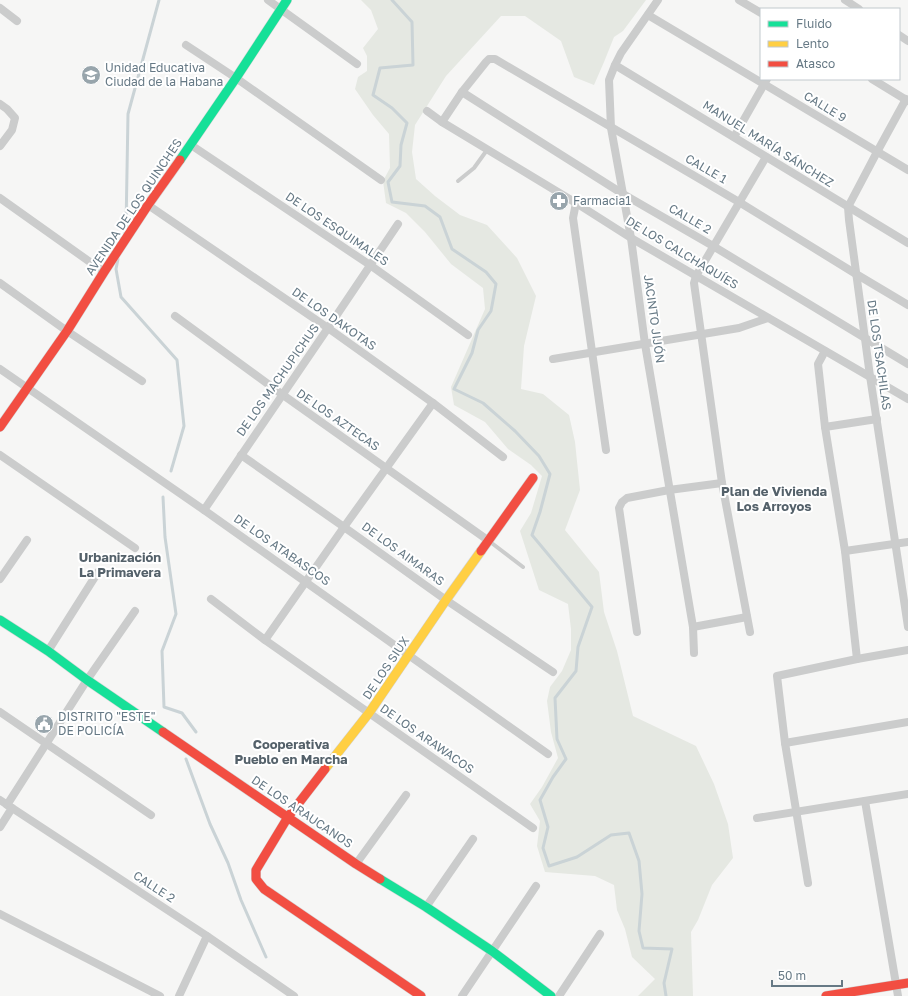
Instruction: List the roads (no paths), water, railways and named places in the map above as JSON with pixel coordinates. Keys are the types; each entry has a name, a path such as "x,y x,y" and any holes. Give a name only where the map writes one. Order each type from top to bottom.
{"street":[{"path":"268,0 357,64"},
{"name":"AVENIDA DE LOS QUINCHES","path":"0,427 67,331 148,205 191,145 287,0"},
{"name":"JACINTO JIJÓN","path":"658,0 621,53 609,80 611,128 631,238 645,344 692,627 694,653"},
{"path":"739,0 760,12"},
{"path":"845,0 857,8"},
{"path":"0,8 17,21"},
{"name":"CALLE 9","path":"648,15 760,79"},
{"path":"186,45 236,78 381,180"},
{"name":"CALLE 1","path":"462,92 486,62 490,59 495,59 739,202 908,305"},
{"name":"MANUEL MARÍA SÁNCHEZ","path":"615,65 908,243"},
{"path":"848,207 876,152 907,100 874,80"},
{"path":"734,136 765,82"},
{"name":"CALLE 9","path":"765,82 876,152 908,170"},
{"path":"442,122 462,92"},
{"name":"CALLE 2","path":"462,92 623,194 713,246 908,364"},
{"path":"0,104 15,118 12,130 0,146"},
{"name":"DE LOS CALCHAQUÍES","path":"427,111 442,122 631,238 908,399"},
{"name":"DE LOS ESQUIMALES","path":"191,145 370,265 468,335"},
{"path":"750,632 722,483 694,283 696,276 713,246 766,157"},
{"path":"0,198 104,272"},
{"path":"576,203 573,218 606,450"},
{"name":"DE LOS DAKOTAS","path":"148,205 328,328 433,403 503,457"},
{"name":"DE LOS TSACHILAS","path":"848,207 870,376 908,627"},
{"name":"DE LOS MACHUPICHUS","path":"204,510 398,224"},
{"path":"0,282 67,331 142,381"},
{"name":"DE LOS AZTECAS","path":"175,316 282,395 489,541"},
{"path":"553,359 739,328 768,318"},
{"path":"824,351 818,364 824,427 845,551 856,659"},
{"name":"DE LOS ATABASCOS","path":"0,369 204,510 548,754"},
{"path":"265,640 433,403"},
{"path":"824,427 876,418"},
{"path":"0,455 135,548"},
{"name":"DE LOS AIMARAS","path":"240,455 446,600 553,672"},
{"name":"DE LOS SIUX","path":"421,996 264,889 256,879 256,870 288,817 369,713 446,600 533,478"},
{"path":"637,632 619,508 622,502 627,498 669,490 722,483"},
{"path":"0,579 27,540"},
{"path":"845,551 908,542"},
{"path":"48,651 98,572"},
{"name":"DE LOS ARAWACOS","path":"211,599 265,640 533,828"},
{"path":"0,827 10,806 47,744 135,611"},
{"path":"692,627 747,617"},
{"name":"DE LOS ARAUCANOS","path":"0,620 48,651 356,864 426,906 492,951 551,996"},
{"path":"808,883 785,743 777,676 856,659 908,650"},
{"path":"0,712 151,815"},
{"path":"785,743 908,722"},
{"path":"757,818 908,794"},
{"path":"356,864 406,795"},
{"name":"CALLE 2","path":"0,800 207,936 294,996"},
{"path":"864,801 898,996"},
{"path":"426,906 473,838"},
{"path":"462,996 536,886"},
{"path":"0,914 160,996"},
{"path":"559,996 600,934"},
{"path":"179,996 207,936"},
{"path":"826,996 908,984"}],"lane":[{"path":"458,181 474,168 487,150"},
{"path":"489,541 523,566"}],"waterway":[{"path":"125,232 128,114 159,0"},
{"path":"392,0 412,22 413,65 380,68 373,95 392,108 407,123 401,145 400,166 388,182 392,202 425,206 440,217 452,249 486,272 496,284 491,311 478,330 472,353 454,389 483,403 515,431 539,456 550,474 532,535 592,607 578,647 576,671 555,698 557,739 566,759 553,777 540,800 548,827 543,848 549,866 577,857 611,835 629,833 639,861 642,894 639,931 643,948 672,949 664,983 666,996"},
{"path":"118,259 116,269 121,297 177,360 184,426 171,471"},
{"path":"163,497 165,537 176,614 162,651 164,707 182,713 196,732"},
{"path":"186,759 210,824 228,863 241,900 266,957"}],"place":[{"name":"Unidad Educativa Ciudad de la Habana","path":"91,75"},
{"name":"Farmacia1","path":"559,201"},
{"name":"DISTRITO \"ESTE\" DE POLICÍA","path":"44,724"}],"district":[{"name":"Plan de Vivienda Los Arroyos","path":"774,498"},
{"name":"Urbanización La Primavera","path":"120,564"},
{"name":"Cooperativa Pueblo en Marcha","path":"291,752"}]}
